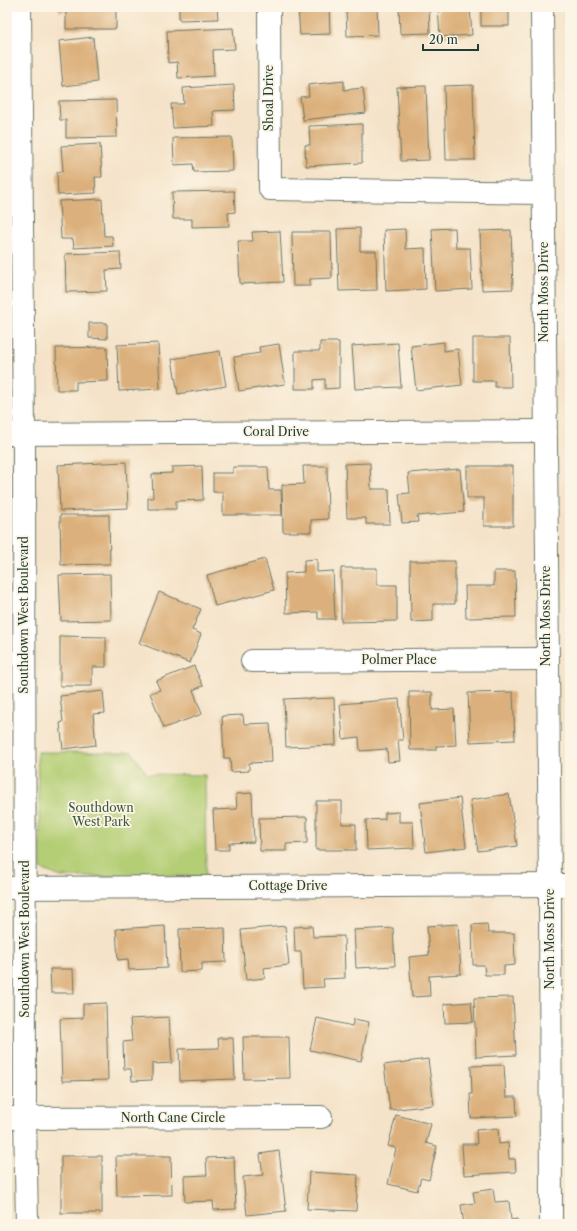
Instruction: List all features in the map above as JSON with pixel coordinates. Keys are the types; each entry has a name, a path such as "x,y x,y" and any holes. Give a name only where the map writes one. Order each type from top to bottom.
{"street":[{"name":"Southdown West Boulevard","path":"20,7 16,434 16,1118 27,1224"},
{"name":"Shoal Drive","path":"269,7 270,189 543,193"},
{"name":"North Moss Drive","path":"542,7 547,659 560,885 551,1224"},
{"name":"Coral Drive","path":"16,434 545,431"},
{"name":"Polmer Place","path":"252,661 547,659"},
{"name":"Cottage Drive","path":"16,888 560,885"},
{"name":"North Cane Circle","path":"16,1118 321,1117"}],"green space":[{"name":"Southdown West Park","path":"37,752 132,752 147,774 205,775 206,876 61,877 41,869"}],"building":[{"path":"59,7 116,7 116,29 66,29 66,11 59,12"},
{"path":"179,7 217,7 218,19 179,20"},
{"path":"298,7 329,7 330,34 300,35"},
{"path":"346,7 377,7 378,35 347,36"},
{"path":"399,7 429,7 430,33 400,34"},
{"path":"438,7 470,7 472,35 440,37"},
{"path":"481,7 509,7 509,26 481,26"},
{"path":"233,28 235,49 213,50 214,76 178,78 177,62 168,63 167,31"},
{"path":"93,37 97,82 63,86 59,41"},
{"path":"344,81 344,90 363,88 366,113 303,120 300,97 309,96 308,85"},
{"path":"234,85 235,110 213,111 214,126 173,128 171,104 184,104 183,88"},
{"path":"473,85 475,160 446,160 444,86"},
{"path":"426,86 429,160 401,161 397,87"},
{"path":"116,100 117,137 66,138 66,120 60,120 59,101"},
{"path":"362,124 362,163 306,166 305,145 310,145 309,126"},
{"path":"232,137 233,171 194,172 193,164 174,165 173,138"},
{"path":"100,144 102,177 95,177 96,193 58,195 57,172 63,171 61,146"},
{"path":"234,191 235,212 228,213 229,226 192,227 192,219 173,219 172,192"},
{"path":"102,199 104,236 112,236 113,246 74,248 73,239 61,239 59,201"},
{"path":"360,228 360,251 376,251 377,290 339,291 337,229"},
{"path":"455,228 456,248 470,248 472,289 435,291 432,229"},
{"path":"405,229 406,249 425,248 426,289 386,291 384,230"},
{"path":"511,230 513,289 482,290 480,231"},
{"path":"280,231 283,282 240,284 238,241 253,241 252,232"},
{"path":"292,232 331,232 332,278 310,279 310,286 293,286"},
{"path":"120,252 121,269 106,270 107,291 66,292 65,254"},
{"path":"89,323 107,323 107,339 89,338"},
{"path":"473,338 510,338 511,387 495,387 495,381 473,381"},
{"path":"320,342 339,342 339,388 325,389 325,379 314,380 314,389 295,389 295,351 320,351"},
{"path":"444,342 444,351 458,349 462,385 416,390 411,346"},
{"path":"158,343 160,389 119,391 117,345"},
{"path":"398,343 401,387 355,389 352,346"},
{"path":"279,344 285,384 239,391 234,357 260,353 259,347"},
{"path":"107,347 108,381 76,382 76,390 57,390 56,348"},
{"path":"220,351 226,386 178,394 172,359"},
{"path":"126,462 128,508 60,511 58,465"},
{"path":"370,463 371,489 389,489 390,524 366,524 366,518 347,518 345,464"},
{"path":"202,466 203,500 176,501 176,509 148,509 148,498 153,498 152,474 172,473 172,467"},
{"path":"303,466 327,466 328,519 311,520 311,532 283,532 282,485 304,484"},
{"path":"467,466 513,466 513,526 484,526 484,498 467,498"},
{"path":"233,467 268,467 269,490 281,490 282,515 223,515 223,492 213,492 213,473 233,473"},
{"path":"460,469 464,512 417,516 418,522 402,523 399,494 410,493 408,473"},
{"path":"60,515 109,515 110,564 61,565"},
{"path":"265,559 274,590 215,606 207,575"},
{"path":"317,559 317,572 333,571 335,619 318,619 318,612 286,613 285,573 304,572 304,560"},
{"path":"410,561 455,561 455,604 433,604 433,621 411,622"},
{"path":"341,568 377,568 377,585 397,585 397,621 341,622"},
{"path":"494,571 515,571 516,617 466,618 465,586 494,586"},
{"path":"110,574 111,620 61,621 59,575"},
{"path":"159,592 201,609 192,630 201,634 190,663 139,643"},
{"path":"60,636 106,637 106,667 92,667 92,686 60,686"},
{"path":"194,666 203,686 193,690 202,714 164,728 150,693 160,690 156,681"},
{"path":"103,691 105,713 93,714 96,745 63,749 60,723 63,722 60,696"},
{"path":"409,692 432,692 432,710 454,709 456,745 436,746 436,750 410,750"},
{"path":"513,692 515,740 470,742 468,693"},
{"path":"334,698 336,745 286,747 284,699"},
{"path":"399,699 403,740 398,740 400,761 388,762 387,749 360,751 359,737 343,739 340,704"},
{"path":"243,715 244,724 270,723 272,762 249,763 249,771 231,772 230,758 224,758 222,716"},
{"path":"252,793 254,842 229,843 229,850 215,850 213,810 237,809 236,794"},
{"path":"509,794 517,846 478,851 470,800"},
{"path":"460,798 466,847 426,852 420,803"},
{"path":"316,801 342,801 342,824 356,824 356,850 316,850"},
{"path":"399,812 399,822 413,822 414,848 367,850 366,820 385,819 385,813"},
{"path":"307,817 307,843 286,844 286,851 260,851 259,818"},
{"path":"458,924 461,974 429,976 430,996 412,997 409,957 429,955 427,926"},
{"path":"487,924 488,933 514,933 515,965 504,966 504,975 485,975 484,965 473,965 472,925"},
{"path":"165,926 167,968 129,970 128,959 118,960 116,929"},
{"path":"285,926 289,965 264,968 265,978 246,980 241,930"},
{"path":"312,926 313,937 344,936 345,978 323,979 324,987 303,988 301,952 295,952 294,927"},
{"path":"225,928 226,962 202,963 202,971 180,972 179,929"},
{"path":"393,928 395,966 356,968 354,930"},
{"path":"50,969 73,969 74,993 51,993"},
{"path":"513,997 516,1055 476,1057 474,998"},
{"path":"471,1002 473,1022 445,1023 444,1004"},
{"path":"106,1003 108,1080 62,1081 60,1019 83,1018 83,1004"},
{"path":"169,1017 172,1063 152,1064 152,1080 132,1081 131,1069 124,1069 123,1042 132,1041 130,1019"},
{"path":"317,1018 352,1026 354,1019 369,1022 361,1061 310,1050"},
{"path":"243,1037 289,1037 290,1078 244,1079"},
{"path":"218,1038 233,1038 235,1079 180,1081 179,1049 219,1048"},
{"path":"428,1059 434,1105 390,1110 384,1065"},
{"path":"504,1065 506,1097 516,1097 517,1116 471,1118 471,1066"},
{"path":"396,1115 431,1124 426,1143 437,1146 429,1180 421,1178 417,1191 388,1184 396,1148 388,1146"},
{"path":"498,1128 499,1144 508,1143 509,1159 515,1159 516,1172 464,1175 462,1144 477,1144 476,1130"},
{"path":"279,1151 286,1211 247,1215 243,1177 263,1175 260,1154"},
{"path":"61,1156 102,1156 102,1213 61,1213"},
{"path":"116,1156 171,1156 172,1195 117,1196"},
{"path":"234,1157 236,1209 214,1210 213,1201 185,1202 184,1176 207,1175 206,1158"},
{"path":"309,1172 358,1175 356,1211 307,1209"},
{"path":"493,1189 495,1202 509,1201 511,1220 517,1219 518,1224 464,1224 461,1205 475,1203 473,1192"}]}
